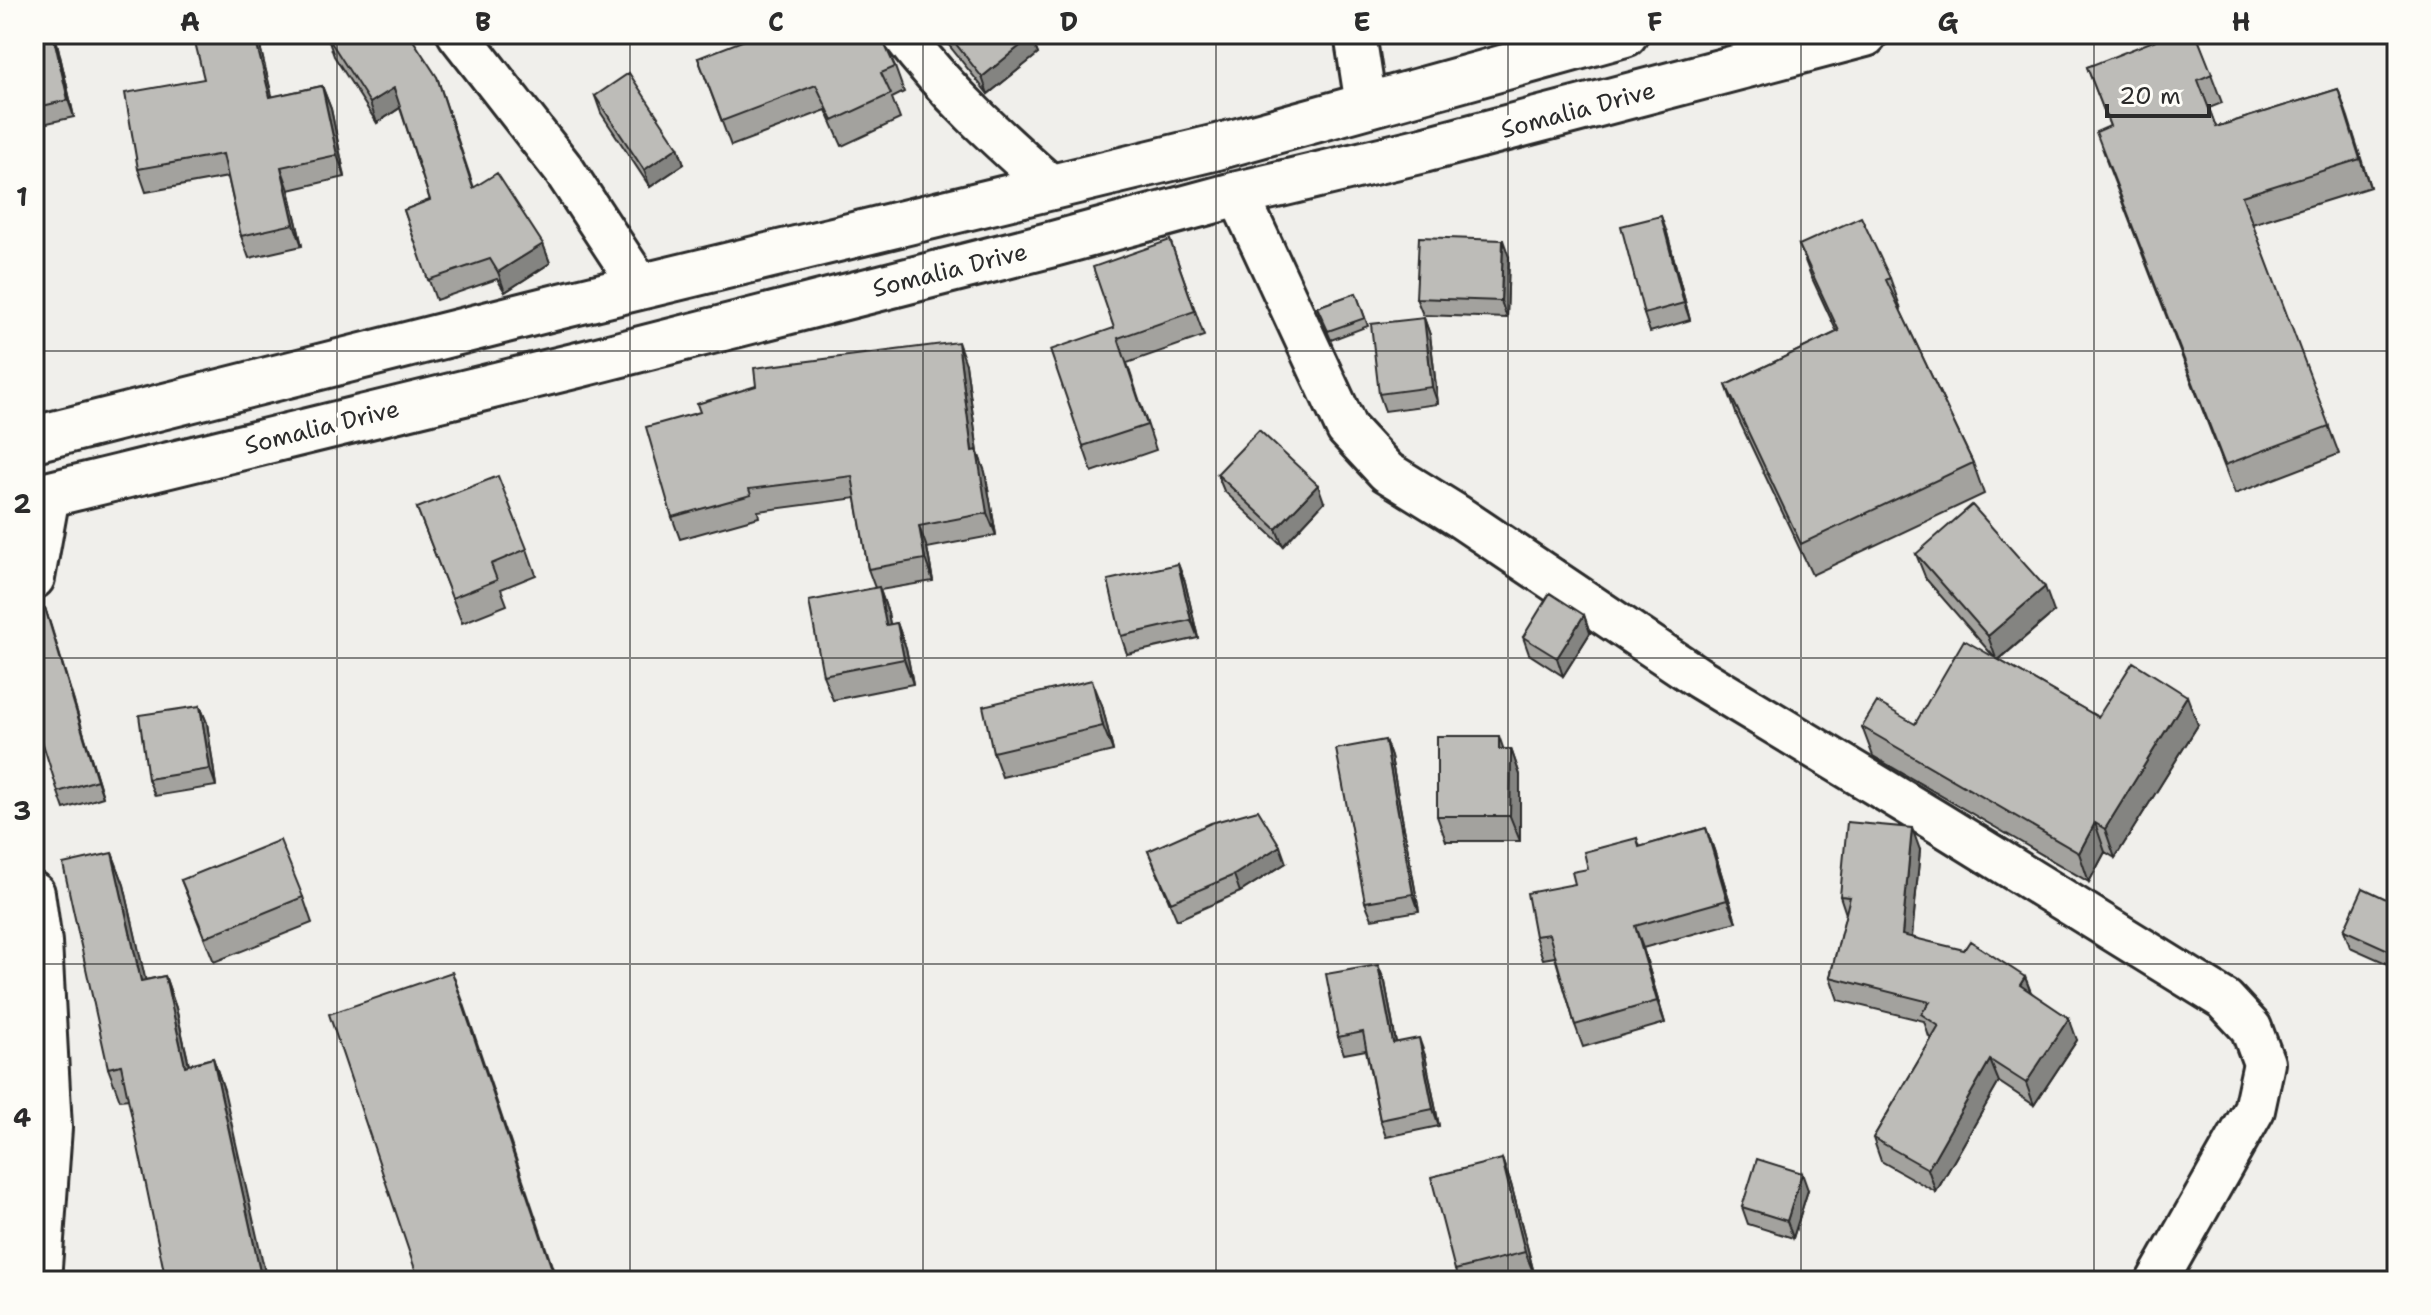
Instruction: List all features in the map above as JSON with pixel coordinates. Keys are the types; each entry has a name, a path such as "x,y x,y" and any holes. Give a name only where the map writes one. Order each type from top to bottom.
{"main road":[{"path":"34,439 1217,147 1625,34"},
{"name":"Somalia Drive","path":"41,496 593,361 1865,34"}],"street":[{"path":"458,34 564,170 641,287"},
{"path":"902,34 921,60 977,121 1052,187"},
{"path":"1355,34 1366,105"},
{"path":"1238,194 1347,429 1387,472 1699,678 2225,1000 2251,1028 2264,1063 2254,1110 2157,1281"},
{"path":"34,578 41,496"},
{"path":"34,893 41,942 51,1128 40,1281"}],"building":[{"path":"34,34 53,34 68,100 34,108"},
{"path":"193,34 254,34 270,97 322,86 337,155 281,167 294,224 241,236 223,154 138,169 125,93 204,79"},
{"path":"409,34 437,77 473,188 497,173 543,244 498,272 490,259 428,280 404,210 430,200 394,88 370,103 327,36"},
{"path":"760,34 880,34 895,67 881,73 891,94 833,121 816,85 722,121 698,58"},
{"path":"948,34 1029,34 1031,37 982,77"},
{"path":"2171,34 2196,34 2212,74 2198,80 2216,127 2338,89 2360,159 2242,196 2329,426 2225,465 2096,132 2110,126 2087,67"},
{"path":"629,73 678,147 644,170 595,96"},
{"path":"1661,216 1684,303 1644,314 1621,226"},
{"path":"1861,217 1890,278 1886,280 1973,463 1801,544 1726,385 1839,331 1799,245"},
{"path":"1419,237 1503,240 1501,301 1416,298"},
{"path":"1170,240 1195,311 1118,338 1147,425 1083,446 1050,350 1114,328 1093,267"},
{"path":"1356,293 1365,318 1328,331 1317,307"},
{"path":"1424,318 1432,387 1379,394 1371,324"},
{"path":"958,342 972,451 977,450 987,513 919,526 925,559 868,569 852,476 749,489 751,495 672,517 646,427 700,412 697,404 756,386 754,368"},
{"path":"1259,430 1318,485 1276,529 1217,474"},
{"path":"498,476 527,549 491,564 497,580 452,598 417,508"},
{"path":"1972,505 2045,587 1988,636 1916,554"},
{"path":"1178,564 1191,620 1121,636 1108,580"},
{"path":"879,587 886,625 897,623 904,659 823,675 809,601"},
{"path":"1550,593 1584,615 1557,658 1523,637"},
{"path":"45,608 97,780 58,792 34,715 34,612"},
{"path":"1964,640 2098,717 2133,662 2187,696 2105,829 2095,823 2079,853 1862,727 1877,702 1915,724"},
{"path":"1092,680 1103,726 993,752 983,706"},
{"path":"200,706 210,769 148,779 139,715"},
{"path":"1437,736 1499,736 1499,749 1511,749 1510,816 1437,816"},
{"path":"1385,740 1413,894 1365,902 1336,749"},
{"path":"1258,810 1280,846 1234,875 1171,902 1148,851 1211,823"},
{"path":"1847,822 1912,828 1902,935 1964,950 1970,941 2025,977 2020,985 2069,1018 2026,1083 1990,1060 1928,1169 1873,1138 1939,1026 1921,1014 1930,1002 1830,977 1850,897 1840,896"},
{"path":"1706,828 1727,900 1635,926 1657,1001 1575,1025 1549,934 1535,936 1527,893 1575,884 1572,872 1588,869 1584,852 1637,838 1639,847"},
{"path":"280,840 303,897 205,937 181,880"},
{"path":"112,853 141,981 165,976 185,1066 213,1058 262,1281 166,1281 121,1065 108,1068 63,864"},
{"path":"2363,888 2397,904 2397,954 2344,930"},
{"path":"1378,965 1393,1043 1419,1038 1433,1109 1380,1120 1363,1032 1338,1037 1326,974"},
{"path":"452,972 556,1281 419,1281 329,1014"},
{"path":"1502,1159 1525,1252 1455,1270 1431,1177"},
{"path":"1757,1159 1802,1173 1787,1221 1742,1207"}]}
